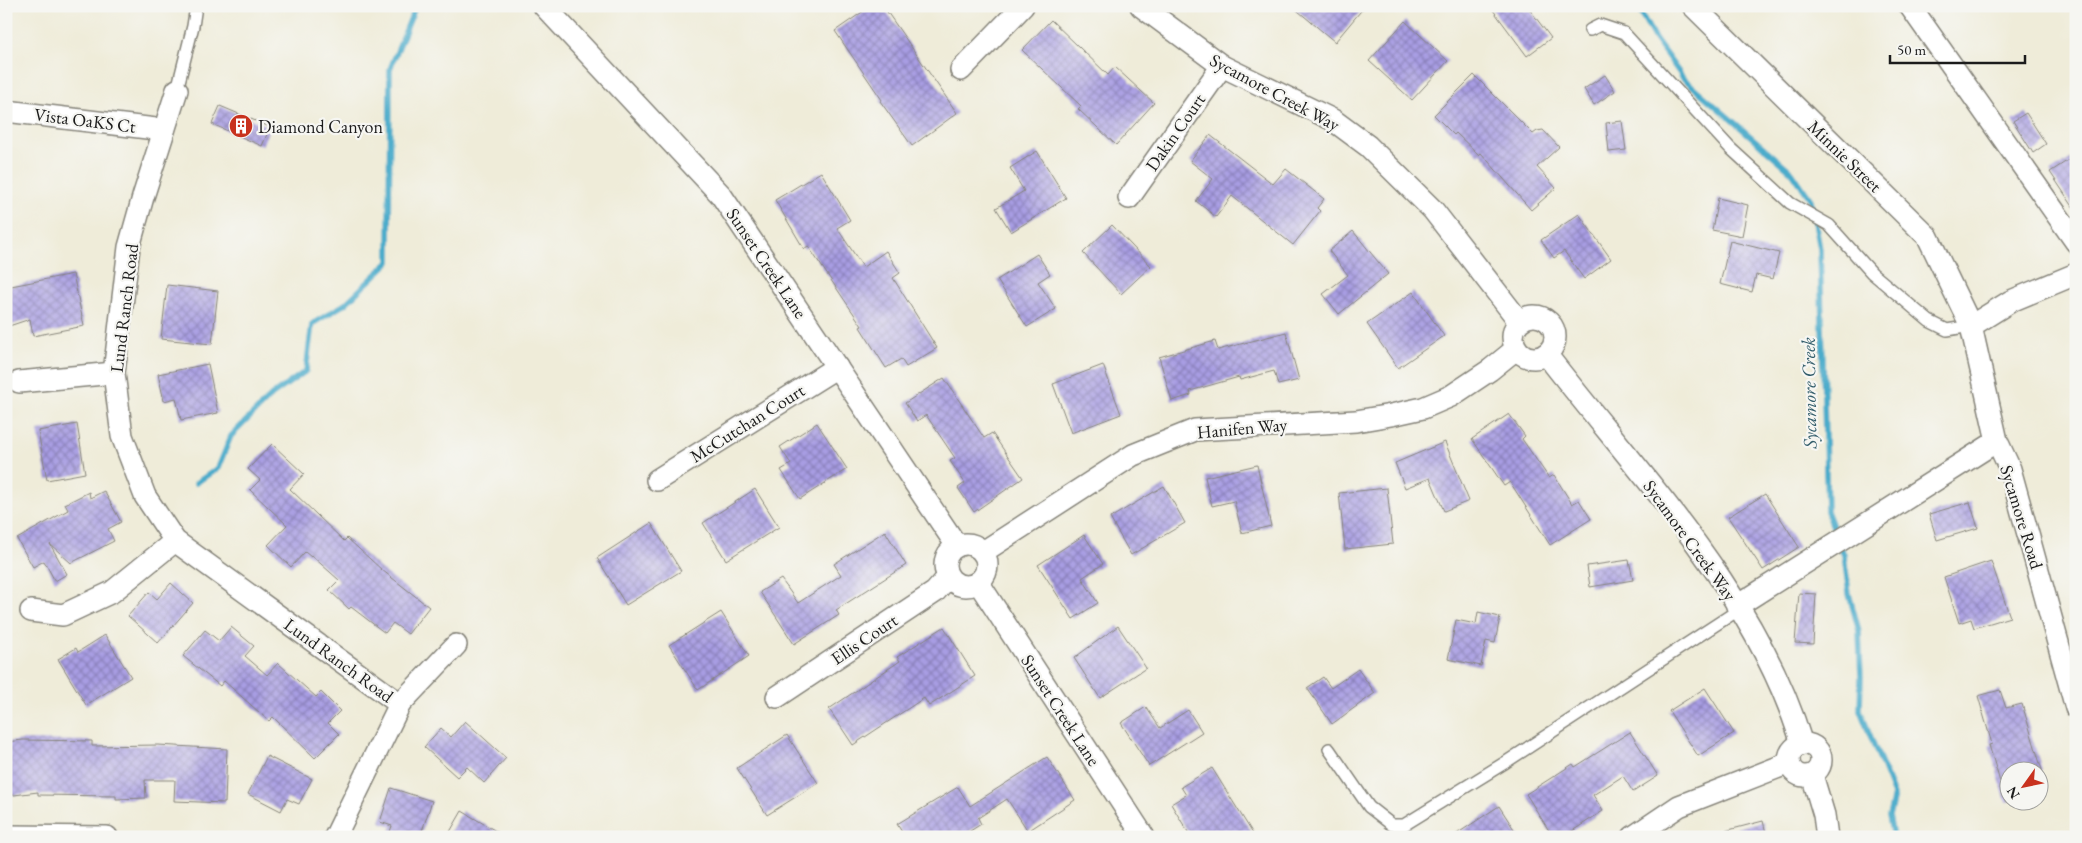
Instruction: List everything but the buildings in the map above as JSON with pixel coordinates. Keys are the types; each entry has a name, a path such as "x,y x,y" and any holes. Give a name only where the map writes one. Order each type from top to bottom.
{"street":[{"name":"Sunset Creek Lane","path":"544,6 721,195 957,546"},
{"path":"961,70 1023,6"},
{"name":"Sycamore Creek Way","path":"1141,6 1222,66 1334,120 1368,146 1433,210 1519,321"},
{"name":"Minnie Street","path":"1692,6 1928,237 1971,326"},
{"path":"1910,6 2076,242"},
{"name":"Dakin Court","path":"1129,198 1222,66"},
{"name":"Lund Ranch Road","path":"177,90 129,247 114,373 122,436 145,496 176,541 400,704"},
{"name":"Vista OaKS Ct","path":"6,111 164,130"},
{"path":"1971,326 2011,301 2076,274"},
{"path":"1534,315 1540,316 1550,324 1555,336 1554,344 1546,354 1538,358 1531,358 1521,354 1516,349 1513,333 1519,321 1534,315"},
{"name":"Sycamore Road","path":"1971,326 1997,441 2010,469 2076,708"},
{"name":"Hanifen Way","path":"983,552 1134,455 1195,430 1356,421 1391,416 1423,408 1451,396 1490,370 1516,349"},
{"name":"Sycamore Creek Way","path":"1546,354 1665,504 1716,572 1752,630 1784,691 1802,744"},
{"name":"McCutchan Court","path":"657,480 837,367"},
{"path":"18,382 114,373"},
{"path":"1738,607 1997,441"},
{"path":"31,611 63,615 112,592 176,541"},
{"path":"972,545 983,552 987,565 986,573 978,582 963,587 953,583 945,570 945,561 951,550 957,546 972,545"},
{"name":"Ellis Court","path":"778,697 935,592 948,577"},
{"name":"Sunset Creek Lane","path":"978,582 1134,833"},
{"path":"335,837 400,704 456,645"},
{"path":"1802,744 1815,748 1820,756 1820,765 1812,775 1799,775 1792,769 1789,763 1791,752 1802,744"},
{"path":"1632,837 1679,806 1789,763"},
{"path":"1812,775 1824,816 1827,837"},
{"path":"6,836 95,836"}],"lane":[{"path":"177,90 196,6"},
{"path":"1590,30 1600,25 1624,33 1730,148 1790,203 1827,223 1872,273 1929,321 1947,330 1971,326"},
{"path":"1329,748 1369,807 1392,825 1404,825 1506,762 1738,607"}],"waterway":[{"path":"196,483 218,468 231,436 272,395 306,371 312,324 345,304 389,262 390,69 414,10 412,6"},
{"name":"Sycamore Creek","path":"1637,6 1655,39 1683,78 1792,172 1811,200 1820,249 1827,511 1837,537"},
{"name":"Sycamore Creek","path":"1840,546 1844,555 1849,594 1859,631 1860,710 1894,795 1889,816 1893,837"}],"place":[{"name":"Diamond Canyon","path":"241,126"}]}
